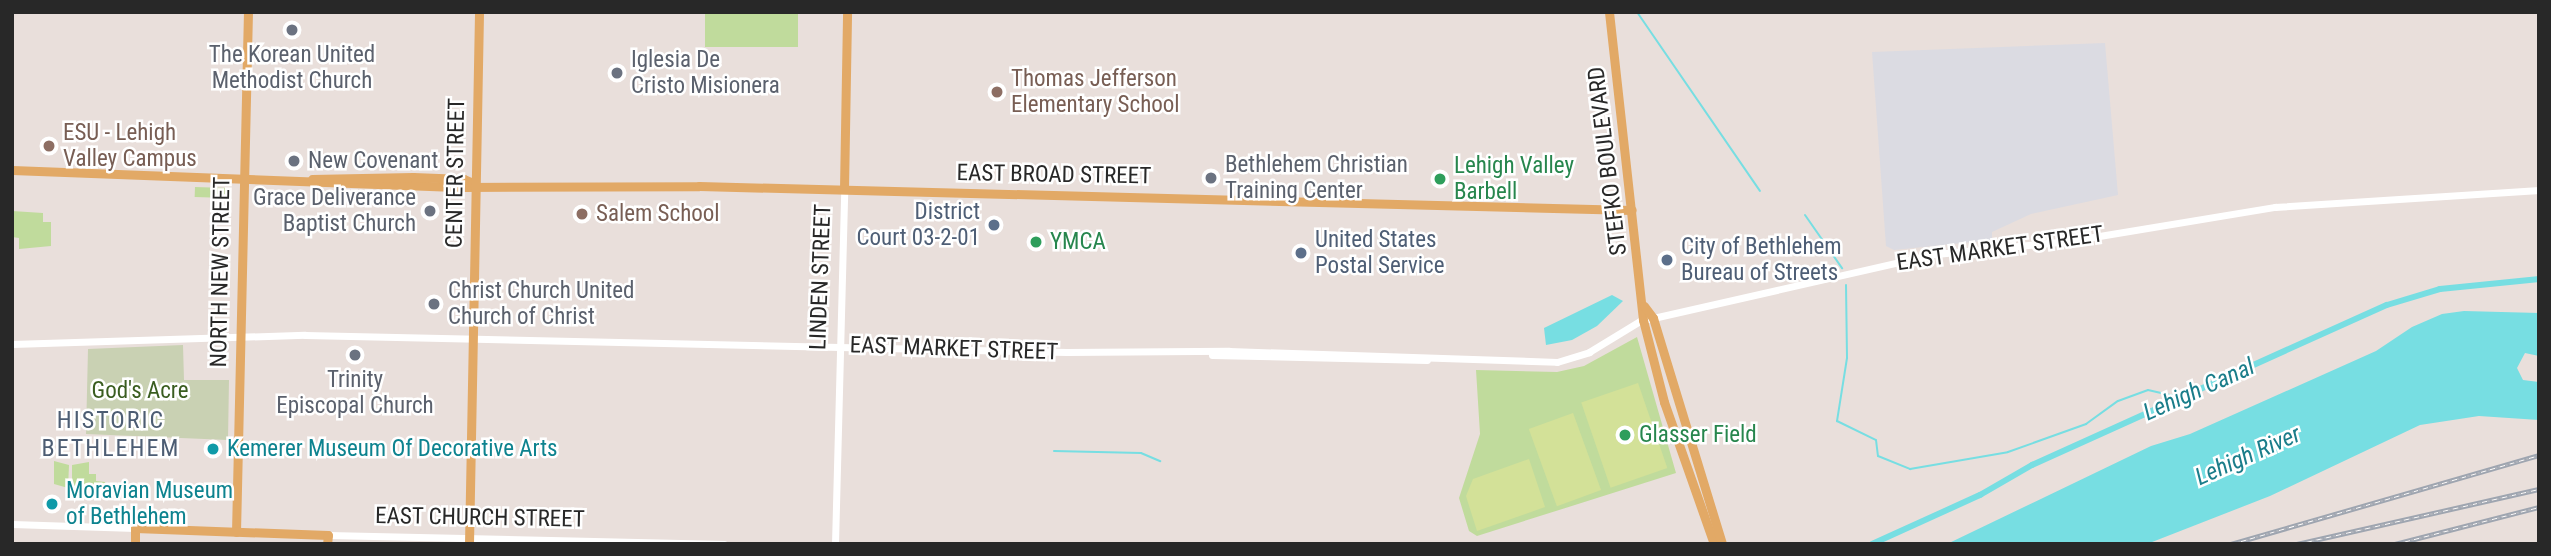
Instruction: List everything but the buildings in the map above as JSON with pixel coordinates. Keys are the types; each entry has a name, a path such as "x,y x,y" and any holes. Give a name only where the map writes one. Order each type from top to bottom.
{"main road":[{"name":"NORTH NEW STREET","path":"236,532 242,176 248,12"},
{"name":"CENTER STREET","path":"470,540 479,12"},
{"name":"LINDEN STREET","path":"844,189 847,12"},
{"name":"STEFKO BOULEVARD","path":"1609,12 1644,306 1714,544"},
{"name":"EAST BROAD STREET","path":"12,170 242,176 352,184 844,189 1632,210"},
{"name":"STEFKO BOULEVARD","path":"1694,475 1722,544"},
{"name":"EAST CHURCH STREET","path":"135,528 328,539"},
{"path":"135,528 135,544"}],"street":[{"name":"LINDEN STREET","path":"835,544 837,345 844,189"},
{"name":"EAST MARKET STREET","path":"12,344 239,335 1208,354 1413,355 1433,359 1557,362 1589,352 1648,319 1936,254 2069,241 2266,208 2539,190"},
{"path":"12,524 135,528"},
{"name":"EAST CHURCH STREET","path":"328,539 724,544"}],"shaded area":[{"path":"2105,43 2118,195 2031,214 1992,232 1992,240 1894,250 1886,246 1872,52"}],"green space":[{"path":"705,12 798,12 798,47 705,47"},
{"path":"195,187 227,188 227,198 195,197"},
{"path":"12,211 43,213 43,222 51,222 51,246 19,249 19,238 12,237"},
{"name":"Glasser Field","path":"1637,337 1676,473 1477,536 1469,531 1459,498 1480,434 1476,370 1557,372 1584,366"},
{"name":"God's Acre","path":"183,345 184,380 229,380 228,440 86,434 88,349"},
{"name":"Glasser Field","path":"1638,383 1667,468 1611,488 1581,403"},
{"path":"1573,413 1601,490 1557,506 1529,429"},
{"path":"1529,459 1545,507 1477,531 1466,496 1473,479"},
{"path":"54,461 69,465 68,488 54,484"},
{"path":"89,462 89,474 96,474 96,481 105,482 105,499 92,490 72,489 72,465"}],"water":[{"path":"1612,295 1623,301 1597,326 1572,340 1546,345 1544,328"},
{"name":"Lehigh River","path":"2464,311 2539,313 2539,356 2525,353 2517,368 2523,380 2539,382 2539,420 2479,416 2420,425 2270,496 2147,544 1947,544 2151,446 2190,434 2376,351 2412,327 2442,314"}],"waterway":[{"path":"1637,12 1760,191"},
{"path":"1805,215 1842,268"},
{"name":"Lehigh Canal","path":"1872,544 1980,495 2032,465 2387,305 2440,289 2539,279"},
{"path":"1846,285 1847,358 1837,421 1876,440 1878,456 1910,469 2008,452 2086,424 2118,401 2148,390 2186,399"},
{"path":"1054,451 1141,453 1160,461"}],"railway":[{"path":"2231,544 2539,455"},
{"path":"2297,544 2539,489"},
{"path":"2395,544 2539,507"}],"place":[{"name":"The Korean United Methodist Church","path":"292,30"},
{"name":"Iglesia De Cristo Misionera","path":"617,73"},
{"name":"Thomas Jefferson Elementary School","path":"997,92"},
{"name":"ESU - Lehigh Valley Campus","path":"49,146"},
{"name":"New Covenant","path":"294,161"},
{"name":"Bethlehem Christian Training Center","path":"1211,178"},
{"name":"Lehigh Valley Barbell","path":"1440,179"},
{"name":"Grace Deliverance Baptist Church","path":"430,211"},
{"name":"Salem School","path":"582,214"},
{"name":"District Court 03-2-01","path":"994,225"},
{"name":"YMCA","path":"1036,242"},
{"name":"United States Postal Service","path":"1301,253"},
{"name":"City of Bethlehem Bureau of Streets","path":"1667,260"},
{"name":"Christ Church United Church of Christ","path":"434,304"},
{"name":"Trinity Episcopal Church","path":"355,355"},
{"name":"Glasser Field","path":"1625,435"},
{"name":"Kemerer Museum Of Decorative Arts","path":"213,449"},
{"name":"Moravian Museum of Bethlehem","path":"52,504"}],"district":[{"name":"HISTORIC BETHLEHEM","path":"111,435"}]}
